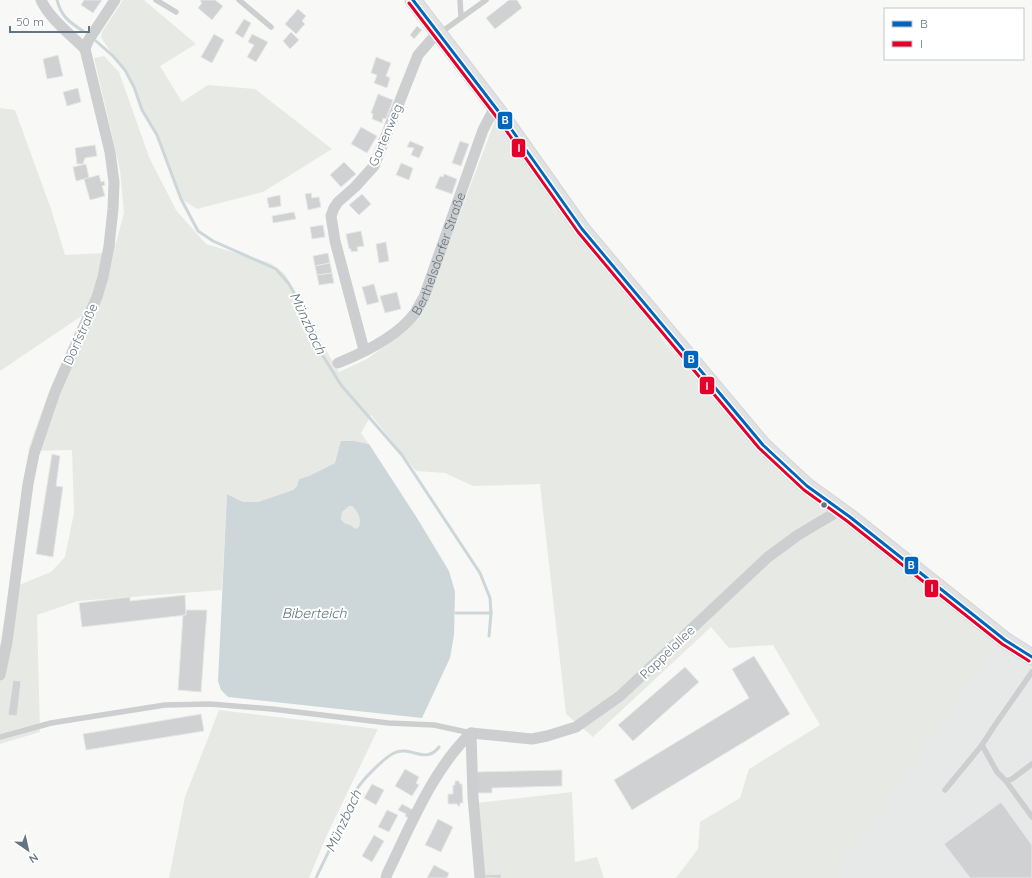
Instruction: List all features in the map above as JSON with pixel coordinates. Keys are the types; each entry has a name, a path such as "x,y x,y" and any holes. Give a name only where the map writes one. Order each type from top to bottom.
{"street":[{"path":"42,0 55,19 86,45 115,0"},
{"path":"413,0 495,107 582,229 763,444 807,486 840,510 1005,640 1032,658"},
{"name":"Gartenweg","path":"364,350 335,241 331,216 338,202 355,187 374,166 418,55 439,32"},
{"name":"Dorfstraße","path":"0,675 28,484 34,454 55,392 97,297 104,277 109,246 114,182 110,152 86,45"},
{"name":"Berthelsdorfer Straße","path":"338,363 383,341 400,329 414,314 424,297 483,130 495,107"},
{"name":"Pappelallee","path":"471,733 532,739 576,727 620,696 768,557 798,535 840,510"},
{"path":"386,878 414,817 434,781 459,744 471,733"},
{"path":"471,733 473,797 480,878"}],"lane":[{"path":"156,0 176,12"},
{"path":"239,0 271,27"},
{"path":"460,0 461,17"},
{"path":"439,32 486,0"},
{"path":"945,790 982,745 1032,672"},
{"path":"0,736 51,723 165,706 210,704 272,709 388,723 434,724 471,733"},
{"path":"982,745 997,772 1006,781 1032,817"},
{"path":"1006,781 1012,779 1032,764"}],"shaded area":[{"path":"123,0 144,0 196,44 160,66 182,102 208,85 255,89 332,149 263,192 197,209 181,199 157,135 142,110 134,87 125,70 113,56 101,37 102,32"},
{"path":"104,56 119,72 149,157 176,210 206,244 270,263 285,274 339,372 367,359 404,332 427,300 496,118 588,245 667,345 788,478 998,642 831,878 676,878 698,849 700,822 740,798 749,769 820,725 773,645 729,648 711,627 593,737 566,714 540,484 473,486 445,473 416,471 371,415 361,433 369,444 354,441 335,463 309,476 299,479 297,486 293,490 258,502 243,502 227,494 222,590 78,601 37,615 40,732 0,744 0,646 10,586 19,585 51,572 65,557 74,513 72,450 28,451 53,382 83,315 0,371 0,108 15,110 51,209 65,255 103,253 116,243 124,213 120,170 94,58"},
{"path":"349,506 352,506 359,516 359,527 356,530 351,525 344,523 341,519 342,512"},
{"path":"1001,637 1032,657 1032,878 831,878"},
{"path":"219,710 378,729 326,837 309,878 169,878 185,797"},
{"path":"572,792 575,862 597,857 604,878 482,878 477,803"}],"water":[{"name":"Biberteich","path":"341,441 354,441 369,444 449,571 455,592 454,635 450,658 422,718 228,697 221,690 218,681 227,494 243,502 258,502 293,490 297,486 299,479 309,476 335,463","holes":["349,506 352,506 360,518 359,527 356,529 351,525 344,523 341,519 342,512"]}],"building":[{"path":"84,0 102,0 93,13 81,5"},
{"path":"215,0 223,6 212,20 198,8 202,3 200,1"},
{"path":"509,0 517,0 522,8 495,29 486,18"},
{"path":"298,9 306,16 302,21 305,24 296,34 285,24"},
{"path":"244,19 251,23 243,38 235,33"},
{"path":"417,26 422,30 414,39 410,35"},
{"path":"291,32 299,40 290,49 283,41"},
{"path":"214,34 224,40 212,63 201,57"},
{"path":"252,34 268,42 256,62 247,57 254,45 248,42"},
{"path":"58,55 63,76 47,79 43,59"},
{"path":"376,57 391,63 386,76 390,78 387,88 374,83 377,75 371,73"},
{"path":"78,88 81,102 67,106 63,92"},
{"path":"378,94 393,100 386,119 383,118 382,123 372,119 373,114 371,113"},
{"path":"361,127 377,136 367,153 351,144"},
{"path":"410,141 424,147 419,158 411,155 414,148 407,147"},
{"path":"460,141 469,144 461,166 452,163"},
{"path":"95,145 97,156 85,158 83,164 77,164 75,148"},
{"path":"344,162 356,174 341,187 330,175"},
{"path":"401,163 413,168 409,180 396,175"},
{"path":"86,164 89,178 76,181 73,167"},
{"path":"444,174 457,179 452,194 435,188 440,176 443,177"},
{"path":"99,175 101,182 104,181 105,185 102,186 105,196 90,200 84,179"},
{"path":"311,193 312,198 319,197 321,207 308,210 305,194"},
{"path":"362,194 371,204 359,215 349,205"},
{"path":"280,195 281,206 269,208 267,198"},
{"path":"294,212 296,219 273,223 272,216"},
{"path":"323,225 325,237 312,239 310,227"},
{"path":"361,231 364,246 357,247 358,251 351,252 346,234"},
{"path":"386,242 389,261 379,263 376,244"},
{"path":"328,253 330,263 315,266 313,256"},
{"path":"330,263 332,273 317,275 315,266"},
{"path":"332,273 334,283 319,285 317,275"},
{"path":"374,284 379,302 367,305 362,287"},
{"path":"397,292 401,309 385,313 380,296"},
{"path":"52,454 60,456 56,486 63,487 53,557 36,554"},
{"path":"185,595 186,615 82,627 79,603 130,597 130,601"},
{"path":"186,610 207,610 201,692 178,690 183,615 186,615"},
{"path":"754,656 790,714 632,810 614,780 749,698 732,669"},
{"path":"685,667 699,682 633,741 618,725"},
{"path":"13,680 21,681 17,716 8,715"},
{"path":"201,714 204,731 86,750 83,734"},
{"path":"405,769 419,777 416,783 419,785 412,796 395,786"},
{"path":"562,770 562,786 492,788 492,793 476,793 475,772"},
{"path":"455,781 459,781 460,784 462,784 463,803 460,803 460,806 457,804 448,804 448,794 453,794 453,785 455,785"},
{"path":"372,784 384,790 376,805 364,798"},
{"path":"1001,802 1032,845 1032,878 970,878 944,844"},
{"path":"402,804 415,811 410,819 405,816 406,814 398,810"},
{"path":"387,810 398,815 389,832 378,827"},
{"path":"438,819 453,827 441,852 425,845"},
{"path":"374,835 384,841 372,862 362,856"},
{"path":"434,865 449,873 447,878 427,878"},
{"path":"501,874 501,878 485,878 485,875"}],"waterway":[{"name":"Münzbach","path":"57,0 66,18 83,31"},
{"name":"Münzbach","path":"96,41 113,56 125,70 134,87 142,110 157,135 181,199 198,231 213,241 276,269 289,284 310,321 323,356 341,385 402,455 480,573 490,598 491,613 489,636"},
{"path":"456,613 491,613"},
{"name":"Münzbach","path":"316,878 355,793 360,785 379,764 394,753 400,751 423,755 434,752 439,747"}],"transit line":[{"name":"B","path":"413,0 502,116 582,229 763,445 807,486 850,517 1005,640 1032,657"},
{"name":"I","path":"409,3 498,119 578,232 759,448 804,490 847,521 1002,644 1029,661"}]}
